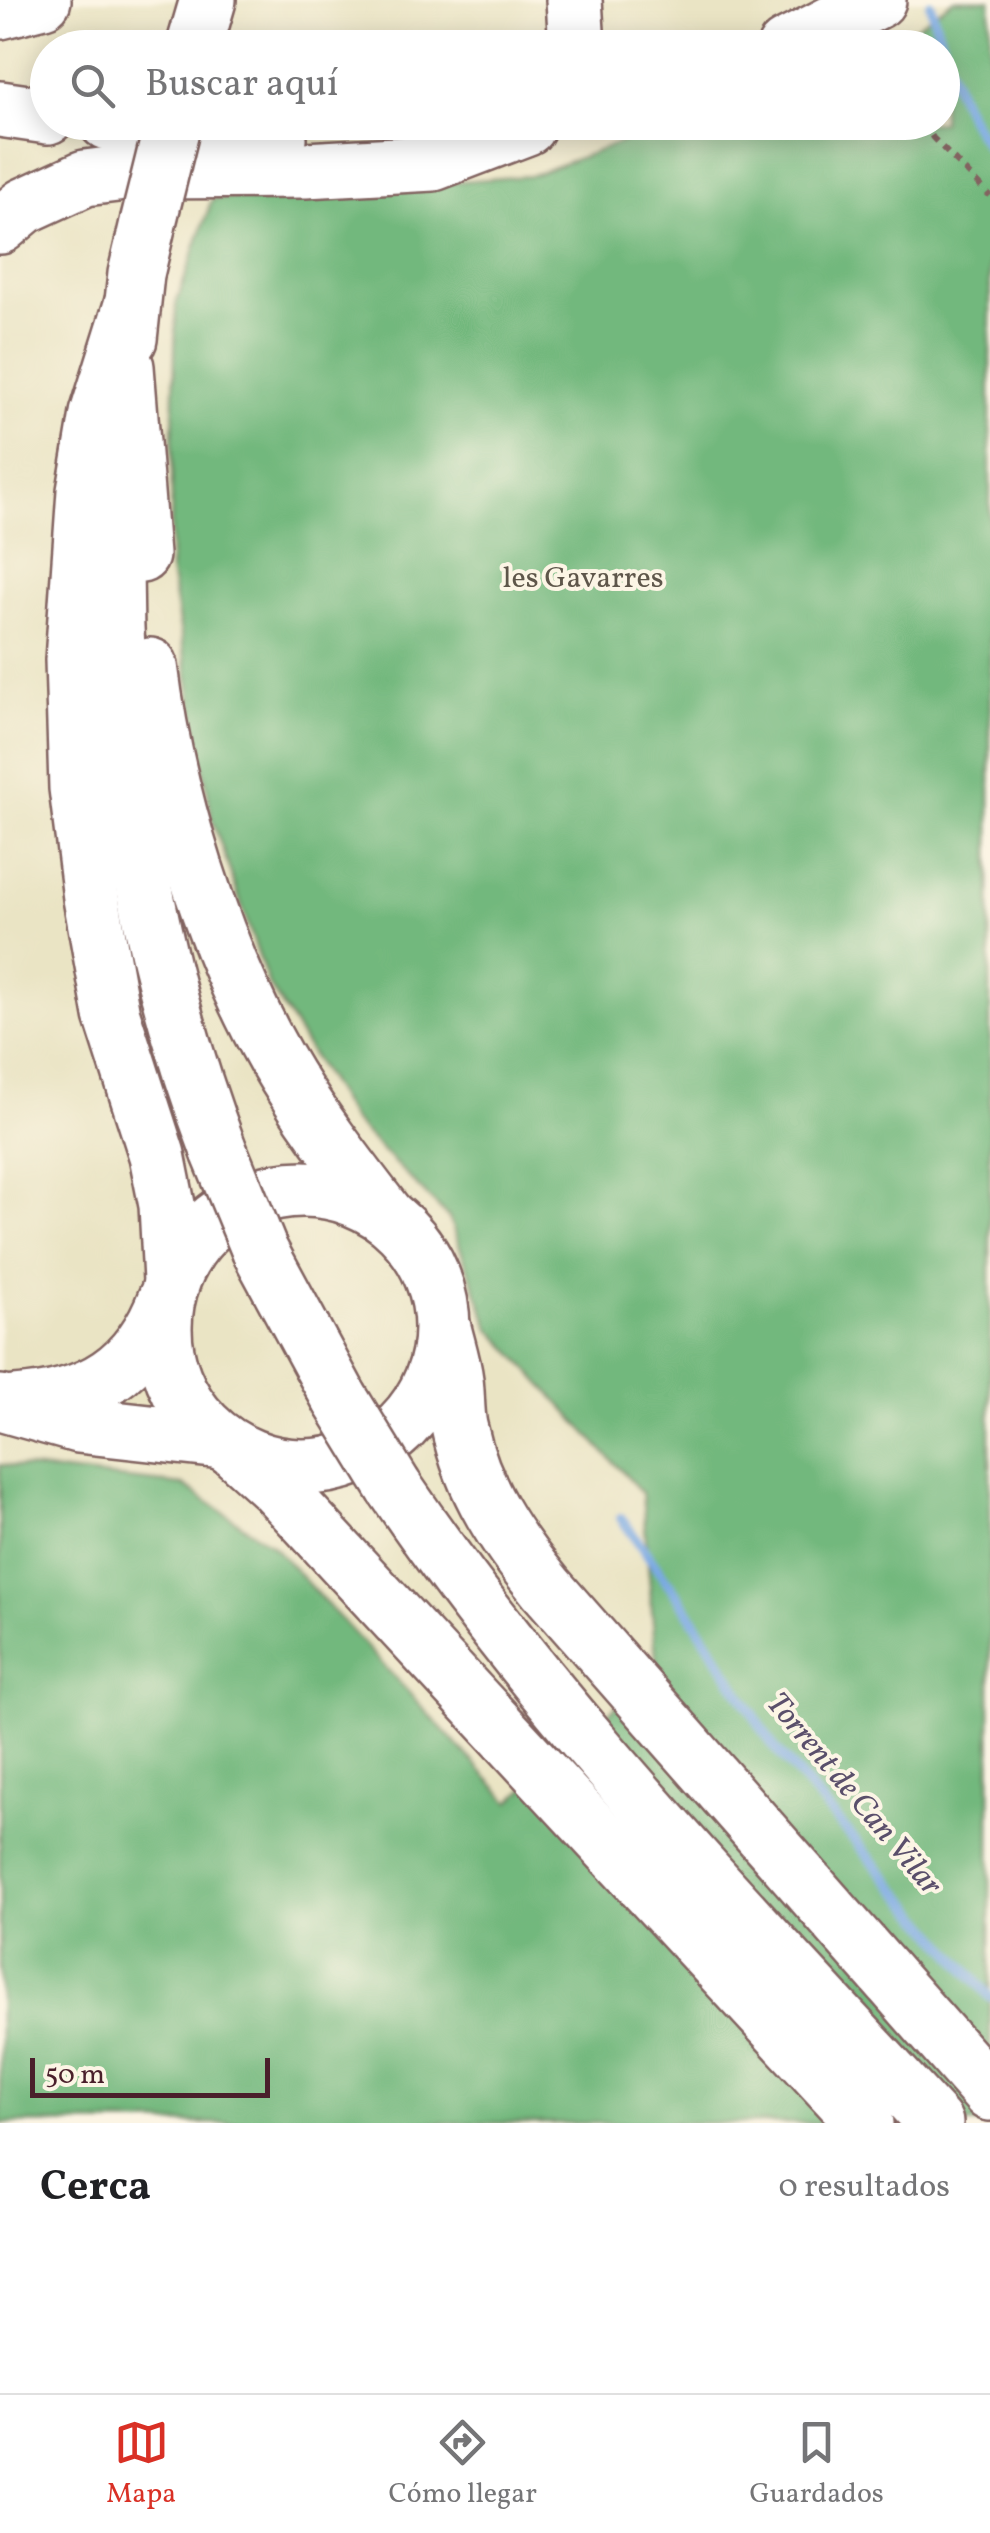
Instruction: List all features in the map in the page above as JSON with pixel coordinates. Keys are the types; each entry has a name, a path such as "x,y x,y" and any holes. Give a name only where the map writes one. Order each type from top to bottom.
{"highway":[{"path":"0,11 43,0"},
{"path":"199,30 208,0"},
{"path":"574,0 576,30"},
{"path":"820,30 878,0"},
{"path":"0,108 30,113"},
{"path":"143,140 148,223 132,304 117,473 114,613 128,796 145,900 170,996 200,1099 260,1252 340,1399 394,1487 517,1658 658,1820 935,2123"},
{"path":"305,140 343,144 427,140"},
{"path":"0,226 24,206 84,178 140,170 305,170 433,163 497,140"},
{"path":"132,304 98,414 85,492 73,660 77,788 112,1015 157,1155 168,1205 169,1288 164,1339 175,1383 199,1421 276,1487 865,2123"},
{"path":"126,364 138,492 142,598 153,691 185,831 226,950 276,1057 328,1142 424,1257 438,1291 442,1328 455,1377 458,1415 475,1480 501,1529 559,1602 990,2093"},
{"path":"2,1404 54,1400 105,1380 142,1346 156,1324 194,1240 230,1209 274,1191 298,1188 344,1194 386,1216"},
{"path":"2,1404 78,1425 228,1445 269,1463 305,1467 340,1462 374,1448 402,1425 424,1396 438,1363 442,1328"}],"path":[{"path":"935,140 990,196"}],"green space":[{"name":"les Gavarres","path":"953,0 990,0 990,2123 0,2123 0,1465 183,1485 273,1546 510,1802 657,1670 642,1493 490,1328 449,1218 352,1120 268,983 212,819 170,570 176,304 212,199 530,176 627,140 960,140 960,30 912,30"}],"waterway":[{"path":"930,4 938,30"},
{"path":"960,96 990,150"},
{"name":"Torrent de Can Vilar","path":"621,1518 685,1606 774,1747 990,1997"}]}
